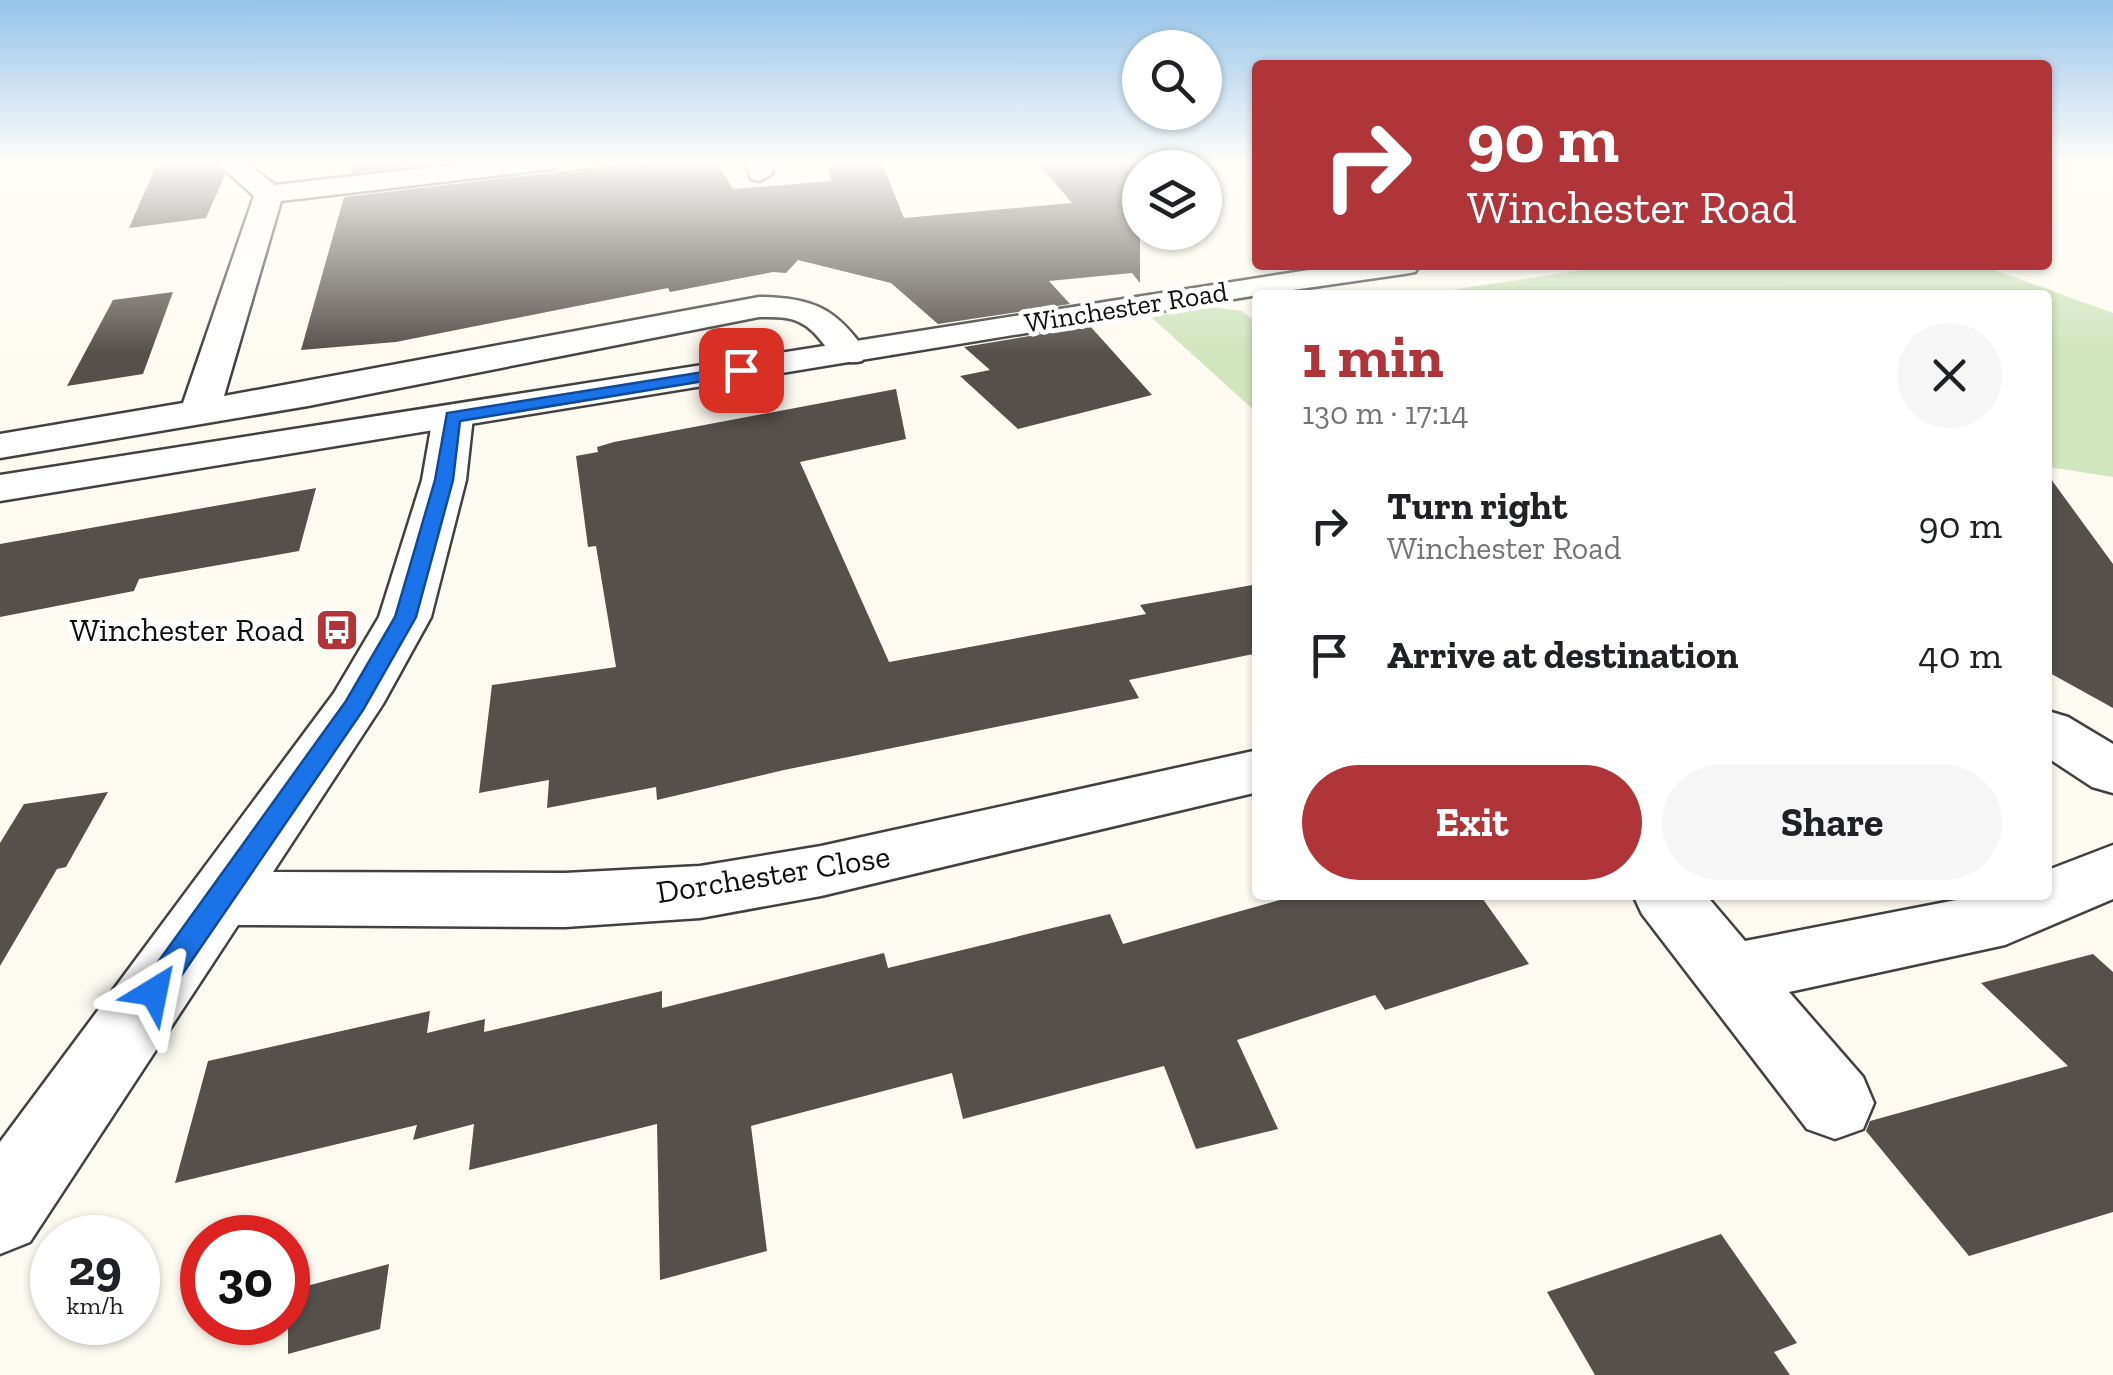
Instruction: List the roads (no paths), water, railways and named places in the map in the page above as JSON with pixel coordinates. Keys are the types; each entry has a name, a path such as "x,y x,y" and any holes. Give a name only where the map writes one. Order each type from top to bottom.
{"street":[{"path":"199,413 259,225"},
{"name":"Winchester Road","path":"1264,290 1376,270"},
{"name":"Winchester Road","path":"0,488 1127,305 1252,292"},
{"path":"0,446 199,413 759,307 791,307 812,312 830,324 850,353"},
{"path":"0,1212 355,704 406,617 444,480 452,417"},
{"path":"2052,734 2113,772"},
{"name":"Dorchester Close","path":"219,898 565,900 700,892 820,871 1252,772"},
{"path":"2052,897 2113,870"},
{"path":"1670,900 1835,1103"},
{"path":"1731,974 2005,918 2046,900"}],"place":[{"name":"Winchester Road","path":"337,630"}]}
